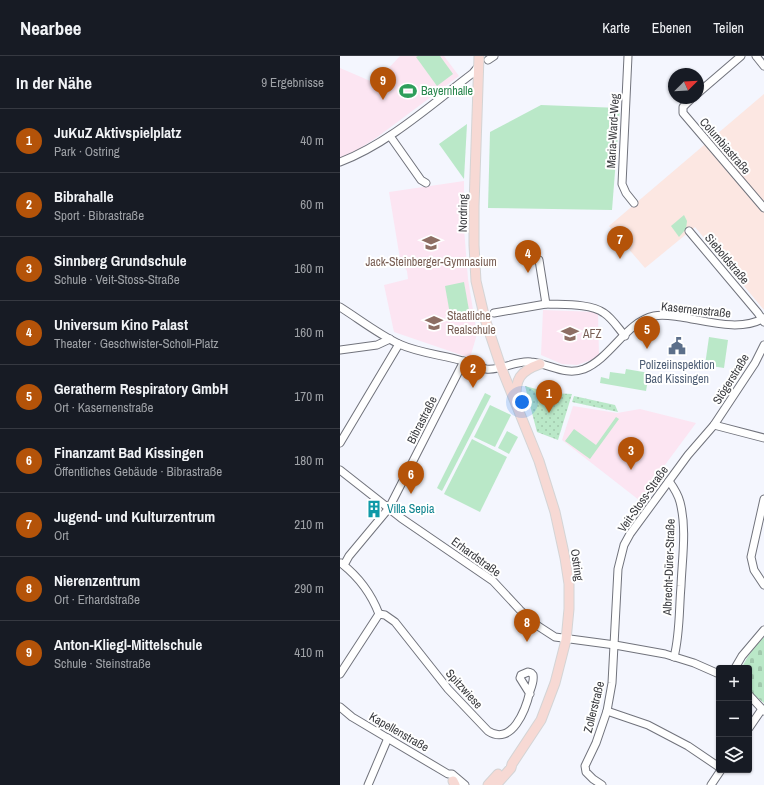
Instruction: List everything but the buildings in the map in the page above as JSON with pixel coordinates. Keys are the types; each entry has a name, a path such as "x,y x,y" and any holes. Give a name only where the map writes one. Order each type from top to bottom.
{"main road":[{"name":"Nordring","path":"479,56 474,206 476,281 485,319 500,367"},
{"path":"517,407 516,388 520,376 531,367 540,364"},
{"name":"Ostring","path":"496,785 511,768 512,764 541,720 556,683 566,640 569,609 569,590 565,558 555,512 539,461 500,367"},
{"name":"Ostring","path":"488,785 508,765 512,764"}],"street":[{"name":"Maria-Ward-Weg","path":"628,56 622,184 626,193 634,203"},
{"path":"704,87 741,56"},
{"path":"756,56 764,66"},
{"path":"340,162 359,155 390,136 473,73 478,67"},
{"name":"Columbiastraße","path":"686,104 683,107 682,113 764,208"},
{"path":"390,136 421,180 426,183"},
{"name":"Sieboldstraße","path":"689,231 763,320"},
{"path":"539,260 546,304"},
{"path":"494,313 546,304 592,308 603,312 608,316 625,336"},
{"name":"Kasernenstraße","path":"340,307 399,344 411,349 464,361 486,369 525,362 540,364 566,371 585,368 596,362 644,320 654,316 666,315 739,325 752,324 763,320"},
{"path":"340,350 377,345 390,339"},
{"path":"340,444 399,344"},
{"name":"Stögerstraße","path":"714,425 755,363 764,345"},
{"name":"Bibrastraße","path":"342,564 389,508 464,361"},
{"path":"714,425 764,438"},
{"name":"Veit-Stoss-Straße","path":"614,645 618,570 624,545 630,534 688,455 714,425"},
{"name":"Erhardstraße","path":"340,470 425,535 493,581 520,610 538,626 555,637 566,640 614,645 674,657 694,662 716,673"},
{"name":"Albrecht-Dürer-Straße","path":"669,481 677,493 681,503 684,530 679,622 677,647 674,657"},
{"path":"764,499 751,557 754,570 764,585"},
{"path":"340,674 379,614 370,593 342,564"},
{"name":"Spitzwiese","path":"379,614 385,615 395,622 448,689 488,731 493,734 502,735 514,726 525,711 530,694"},
{"path":"737,665 742,656 764,630"},
{"name":"Zollerstraße","path":"602,785 586,772 585,766 596,743 607,710 612,683 614,645"},
{"path":"752,698 763,710 752,724"},
{"name":"Kapellenstraße","path":"340,707 352,717 388,738 453,781"},
{"path":"607,710 648,725 688,746 716,765"},
{"path":"368,785 388,738"},
{"path":"711,785 719,773"},
{"name":"Kapellenstraße","path":"453,781 452,774 465,785"}],"shaded area":[{"path":"400,56 444,56 459,76 376,138 351,154 340,158 340,68 375,83"},
{"path":"764,94 764,310 695,227 645,268 609,226"},
{"path":"464,181 464,228 468,279 477,334 470,358 394,332 384,285 408,279 407,271 400,259 389,192"},
{"name":"AFZ","path":"543,310 598,312 599,356 577,365 562,364 541,355"},
{"path":"573,406 617,413 640,409 696,423 639,500 562,440"}],"green space":[{"path":"440,56 453,74 437,86 416,57"},
{"path":"541,105 620,108 612,210 488,208 490,132"},
{"path":"467,124 464,179 439,144"},
{"path":"684,215 687,221 686,229 679,237 671,226"},
{"path":"464,282 470,316 451,320 445,286"},
{"path":"709,337 728,340 724,368 705,365"},
{"path":"626,369 649,373 646,391 600,383 601,377 609,379 610,372 625,374"},
{"path":"525,386 551,393 572,394 558,440 537,432"},
{"path":"485,393 491,396 442,491 437,488"},
{"path":"574,396 615,405 618,412 572,402"},
{"path":"490,405 511,415 495,447 474,437"},
{"path":"616,417 619,419 590,459 565,441 574,429 596,445"},
{"path":"507,431 518,437 509,454 498,448"},
{"path":"472,439 507,457 480,512 444,494"},
{"path":"764,637 764,703 752,693 752,665 743,665 757,644"}],"place":[{"name":"Bayernhalle","path":"408,91"},
{"name":"Anton-Kliegl-Mittelschule","path":"383,100"},
{"name":"Jack-Steinberger-Gymnasium","path":"431,243"},
{"name":"Jugend- und Kulturzentrum","path":"620,259"},
{"name":"Universum Kino Palast","path":"528,273"},
{"name":"Staatliche Realschule","path":"434,323"},
{"name":"AFZ","path":"570,334"},
{"name":"Polizeiinspektion Bad Kissingen","path":"677,346"},
{"name":"Geratherm Respiratory GmbH","path":"647,349"},
{"name":"Bibrahalle","path":"473,388"},
{"name":"JuKuZ Aktivspielplatz","path":"549,413"},
{"name":"Sinnberg Grundschule","path":"631,470"},
{"name":"Finanzamt Bad Kissingen","path":"411,494"},
{"name":"Villa Sepia","path":"374,509"},
{"name":"Nierenzentrum","path":"527,642"}]}
